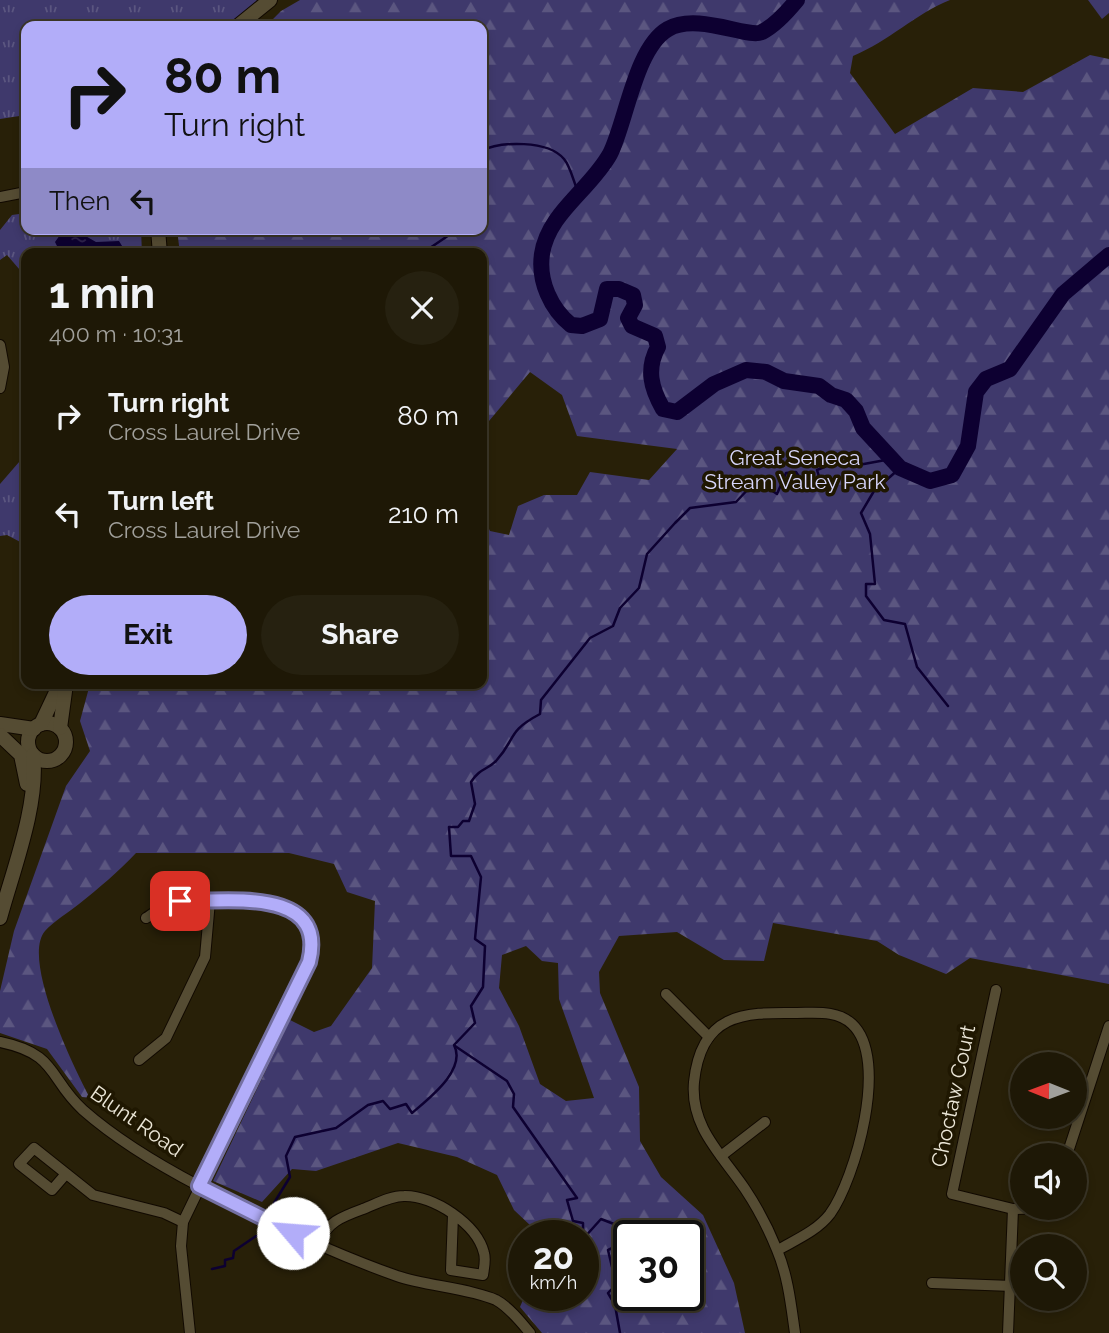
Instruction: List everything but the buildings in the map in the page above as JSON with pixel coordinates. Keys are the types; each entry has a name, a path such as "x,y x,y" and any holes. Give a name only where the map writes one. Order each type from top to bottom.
{"street":[{"path":"245,21 270,0"},
{"path":"0,197 21,193"},
{"path":"0,345 4,367 0,388"},
{"path":"0,918 27,816 35,769 31,750 37,727 57,689"},
{"path":"27,816 54,760 66,746 60,728 65,689"},
{"path":"0,724 37,727 51,723 60,728"},
{"path":"0,734 20,740 42,760 54,760"},
{"path":"0,734 21,755 27,772 27,816"},
{"path":"139,1060 166,1038 205,957 210,901"},
{"path":"146,918 172,902 275,904 293,910 306,922 311,951 183,1222 181,1246 190,1333"},
{"name":"Choctaw Court","path":"996,990 952,1194 1010,1208"},
{"path":"666,994 709,1037"},
{"path":"778,1250 816,1228 828,1217 845,1187 869,1104 871,1076 864,1043 853,1025 831,1013 740,1014 709,1037 694,1082 695,1109 702,1131 746,1191 778,1250 788,1287 795,1333"},
{"path":"1071,1143 1109,1026"},
{"name":"Blunt Road","path":"0,1042 36,1054 54,1070 69,1095 93,1118 199,1186 318,1244 399,1277 496,1300 530,1333"},
{"path":"721,1156 765,1122"},
{"path":"65,1175 93,1195 164,1213 183,1222"},
{"path":"318,1244 329,1224 394,1197 427,1199 453,1215 467,1227 484,1251 483,1275 452,1270 453,1215"},
{"path":"932,1283 1010,1286"},
{"path":"1008,1333 1010,1310"}],"green space":[{"path":"0,0 257,0 238,21 21,21 21,116 0,119"},
{"name":"Great Seneca Stream Valley Park","path":"300,0 950,0 853,56 850,73 895,134 973,88 1023,92 1090,55 1109,59 1109,984 970,958 946,974 899,955 877,941 773,923 764,961 724,960 677,932 619,936 599,972 600,993 639,1087 640,1141 661,1177 703,1215 734,1283 745,1333 542,1333 523,1311 599,1311 599,1220 525,1220 514,1210 497,1175 457,1157 398,1143 316,1171 292,1169 262,1202 213,1181 290,1020 314,1032 331,1026 372,968 375,901 347,892 334,864 289,853 136,853 101,886 49,927 39,945 44,988 52,1014 90,1098 82,1097 47,1049 0,1033 0,991 14,931 66,786 90,751 80,721 89,689 487,689 487,525 490,531 509,535 518,506 544,495 577,495 590,472 649,480 677,449 577,436 562,395 530,372 487,420 487,248 179,248 178,235 487,235 487,21 271,21 281,11","holes":["526,946 542,961 558,963 559,999 594,1098 566,1101 540,1084 519,1026 499,988 502,955"]},
{"path":"1088,0 1109,0 1109,13 1102,19"},
{"path":"21,214 21,235 141,235 142,248 21,248 21,271 7,255 0,260 0,230 12,215"},
{"path":"21,460 21,542 7,535 0,536 0,484"}],"water":[{"path":"60,235 84,235 96,242 119,241 123,248 58,248 55,242"}],"waterway":[{"path":"797,0 762,32 693,23 668,29 657,39 639,69 610,154 561,214 546,239 541,264 544,284 557,311 571,325 582,326 600,319 607,289 619,289 633,295 635,305 628,318 632,326 655,336 658,347 651,371 655,394 663,409 677,412 714,384 746,370 766,372 784,381 819,386 831,395 846,400 856,411 863,428 900,468 930,481 952,475 968,446 976,392 986,379 1010,369 1063,294 1109,255"},
{"path":"487,149 512,144 547,148 564,159 579,194"},
{"path":"430,248 449,235"},
{"path":"274,1203 290,1177 286,1156 295,1137 336,1128 368,1105 383,1101 390,1109 406,1104 412,1113 436,1092 451,1074 457,1055 454,1045 475,1023 471,1006 483,987 485,946 475,939 481,877 471,856 451,856 449,827 458,827 463,821 469,821 475,804 471,782 474,777 496,761 522,726 540,714 541,700 590,638 613,626 620,608 639,588 647,554 690,508 736,502 752,485 765,486 777,494 786,473 796,472 802,481 813,488 821,483 817,470 836,462 853,466 891,459"},
{"path":"900,468 874,491 861,513 870,534 875,584 866,584 866,596 884,620 905,624 917,667 948,706"},
{"path":"455,1046 507,1081 514,1094 513,1107 577,1198 567,1200 573,1220"},
{"path":"599,1221 601,1219 613,1224"},
{"path":"212,1269 225,1266 225,1260 233,1258 234,1251 256,1236"},
{"path":"613,1248 608,1250 613,1267"},
{"path":"613,1288 608,1293 613,1302"},
{"path":"616,1311 620,1333"}],"route":[{"path":"180,901 285,906 300,915 310,930 312,940 309,962 199,1186 293,1233"}]}
